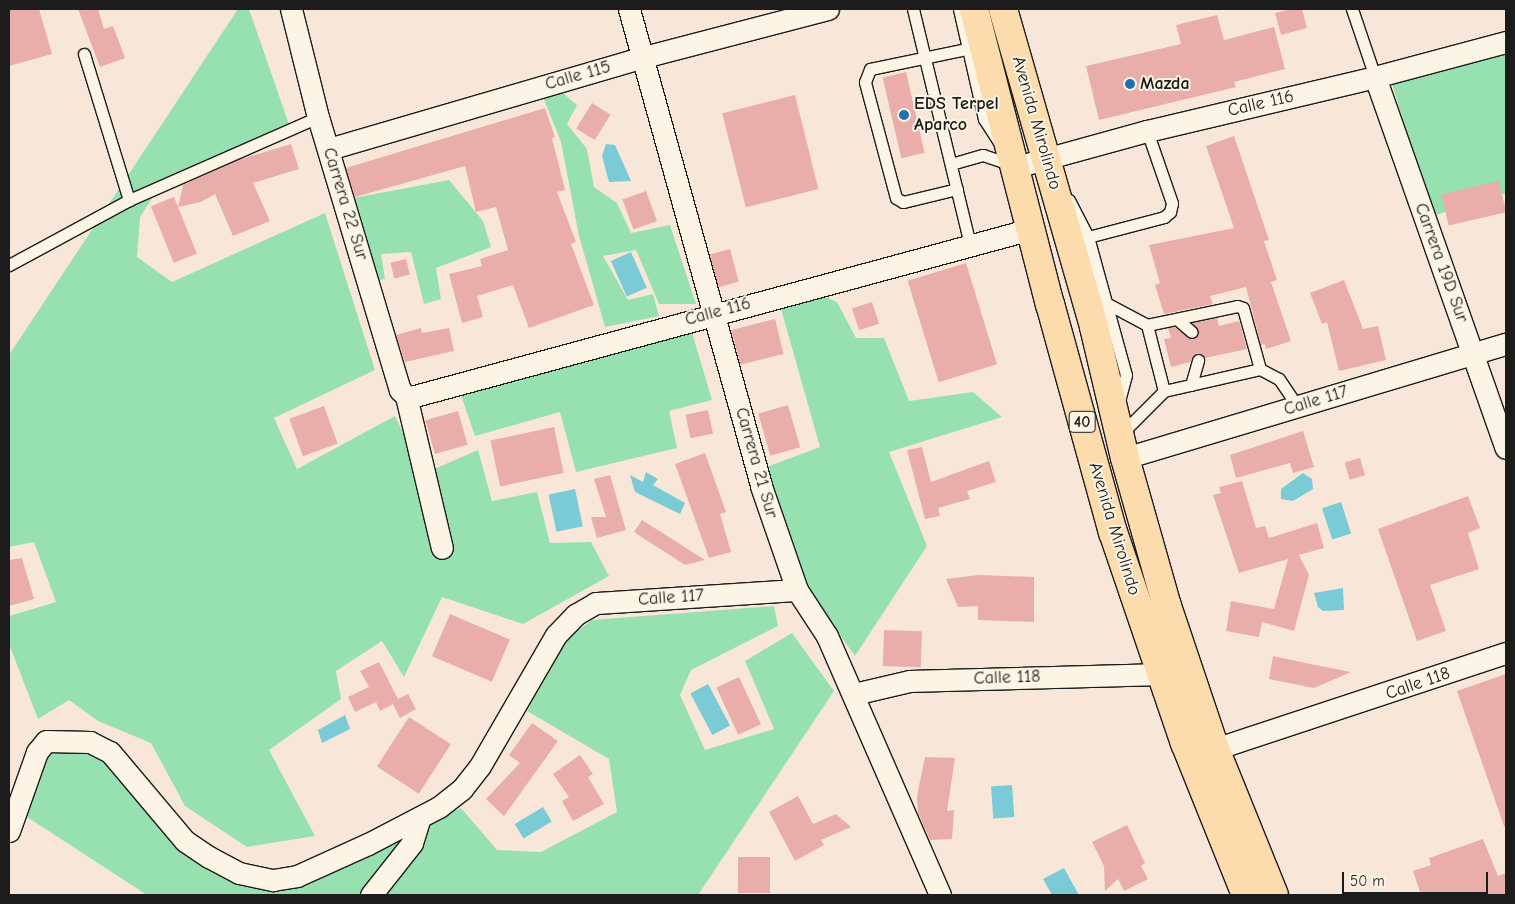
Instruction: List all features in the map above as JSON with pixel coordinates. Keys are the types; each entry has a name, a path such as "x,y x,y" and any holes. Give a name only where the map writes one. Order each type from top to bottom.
{"main road":[{"name":"Avenida Mirolindo","path":"974,9 1031,229 1111,522 1161,674 1246,895"},
{"name":"Avenida Mirolindo","path":"1003,9 1094,327 1120,437 1167,606 1215,749 1274,895"}],"street":[{"name":"Carrera 22 Sur","path":"291,9 318,117 400,390 406,396 442,548"},
{"name":"Carrera 21 Sur","path":"628,9 644,57 761,486 798,590 827,636 854,694 940,895"},
{"name":"Calle 115","path":"329,149 644,57 828,9"},
{"name":"Calle 116","path":"1016,167 1147,131 1375,77 1506,42"},
{"name":"Carrera 19D Sur","path":"1375,77 1506,448"},
{"name":"Calle 116","path":"406,396 411,397 715,313 1031,229"},
{"name":"Calle 117","path":"1120,437 1297,406 1506,344"},
{"name":"Calle 117","path":"9,831 37,752 46,741 66,739 90,742 110,752 185,841 239,873 272,880 297,876 420,816 462,789 480,766 556,635 575,615 596,603 798,590"},
{"name":"Calle 118","path":"1215,749 1506,654"},
{"name":"Calle 118","path":"854,694 910,681 1161,674"},
{"path":"371,895 412,843 420,816"}],"lane":[{"path":"913,9 970,244"},
{"path":"959,9 984,120 1016,167"},
{"path":"1352,9 1375,77"},
{"path":"957,189 903,202 896,198 865,82 870,69 967,49"},
{"path":"84,54 129,200"},
{"path":"9,265 129,200 318,117"},
{"path":"1088,237 1164,217 1170,212 1172,203 1147,131"},
{"path":"951,164 983,155 1016,167"},
{"path":"1046,159 1088,237 1126,375 1120,437"},
{"path":"1106,303 1148,325 1237,306 1243,308 1260,369"},
{"path":"1178,320 1192,332"},
{"path":"1148,325 1164,392"},
{"path":"1191,385 1198,360"},
{"path":"1120,437 1164,392 1260,369 1279,379 1297,406"}],"green space":[{"path":"238,9 249,9 293,136 166,177 140,217 137,257 172,282 325,213 375,370 274,418 297,469 395,416 423,474 478,450 492,501 537,492 550,543 591,542 609,576 523,624 442,597 404,677 382,641 336,671 341,699 269,750 315,836 247,847 185,806 151,743 98,721 69,700 38,719 9,644 9,616 56,602 34,542 9,547 9,355"},
{"path":"1506,50 1506,193 1433,216 1391,81"},
{"path":"558,89 577,105 567,124 587,149 594,187 617,203 631,233 670,225 696,304 659,304 636,250 603,256 628,300 653,294 659,316 605,327 579,236 561,142 543,97"},
{"path":"449,180 483,221 491,247 436,268 441,299 424,304 411,252 381,254 385,279 371,282 353,198"},
{"path":"818,294 837,302 856,338 884,338 909,401 973,392 1002,417 889,452 927,546 855,656 807,590 764,468 820,447 781,309"},
{"path":"690,326 712,400 669,411 677,448 576,472 560,412 475,436 461,395"},
{"path":"774,606 778,626 691,670 680,695 705,750 774,729 745,661 792,633 834,691 698,895 147,895 24,815 43,750 83,745 125,770 216,871 277,891 461,808 497,850 541,852 617,812 609,759 527,711 565,640 592,620"}],"water":[{"path":"606,144 615,145 631,181 609,182 602,156"},
{"path":"631,252 647,288 627,297 611,261"},
{"path":"646,472 658,479 653,485 685,503 680,514 635,492 630,475 643,482"},
{"path":"1303,473 1312,479 1313,489 1293,501 1281,499 1281,489"},
{"path":"575,489 583,526 556,532 549,495"},
{"path":"1341,502 1351,533 1332,540 1322,508"},
{"path":"1343,588 1344,610 1323,611 1318,607 1314,593"},
{"path":"708,684 730,725 712,735 690,693"},
{"path":"345,715 350,729 322,743 318,730"},
{"path":"1012,785 1014,817 993,818 991,786"},
{"path":"543,807 552,822 523,839 515,824"},
{"path":"1064,868 1079,895 1052,895 1043,879"}],"building":[{"path":"9,9 39,9 52,54 9,66"},
{"path":"78,9 98,9 104,29 113,26 125,58 100,67"},
{"path":"1291,9 1302,9 1307,28 1281,35 1275,13"},
{"path":"1217,15 1224,40 1274,27 1285,69 1234,82 1236,87 1099,120 1086,66 1181,44 1176,25"},
{"name":"EDS Terpel Aparco","path":"906,72 925,153 901,158 883,77"},
{"path":"795,95 818,189 746,207 722,113"},
{"path":"592,103 611,115 595,140 576,128"},
{"path":"545,108 555,137 552,138 565,190 557,192 576,242 571,244 594,305 529,328 513,285 477,296 483,317 462,323 449,274 482,266 480,259 508,250 496,207 476,212 465,166 355,197 346,168"},
{"path":"1234,136 1269,240 1264,241 1277,280 1271,282 1291,341 1266,349 1265,344 1261,345 1246,287 1210,296 1213,304 1164,314 1155,285 1160,283 1149,245 1234,228 1206,146"},
{"path":"291,144 299,169 253,183 270,221 233,236 215,194 201,202 178,207 183,185 238,160"},
{"path":"1499,181 1506,212 1449,225 1442,194"},
{"path":"646,191 657,221 633,230 623,200"},
{"path":"174,197 197,254 174,263 151,206"},
{"path":"730,249 739,282 719,287 710,254"},
{"path":"406,259 410,275 394,278 390,263"},
{"path":"966,263 997,364 939,382 908,281"},
{"path":"1344,280 1363,329 1378,326 1386,360 1339,371 1327,322 1322,324 1310,293"},
{"path":"872,302 879,324 859,330 852,308"},
{"path":"1217,318 1219,326 1239,321 1247,349 1205,358 1197,353 1190,362 1171,367 1164,339 1171,338 1168,328 1174,327 1194,339 1199,333 1193,323"},
{"path":"775,319 784,354 740,365 731,330"},
{"path":"421,328 422,333 449,328 454,351 405,362 396,335"},
{"path":"788,405 800,447 770,456 758,414"},
{"path":"324,406 338,444 303,456 289,419"},
{"path":"708,410 713,433 690,438 686,415"},
{"path":"458,411 468,445 435,454 425,420"},
{"path":"554,427 564,473 500,486 490,441"},
{"path":"1303,431 1314,467 1293,473 1290,463 1236,478 1230,455"},
{"path":"922,447 931,482 989,461 996,482 967,491 970,499 938,508 940,516 925,519 907,450"},
{"path":"705,453 726,512 720,514 731,552 709,558 675,464"},
{"path":"1360,458 1365,475 1350,480 1345,462"},
{"path":"610,475 626,530 597,538 591,517 606,517 594,479"},
{"path":"1242,481 1256,528 1265,526 1269,538 1317,523 1324,548 1299,555 1309,575 1294,631 1262,622 1259,637 1226,631 1231,601 1274,609 1288,559 1239,573 1213,495 1221,493 1219,487"},
{"path":"1468,496 1480,528 1468,533 1479,569 1430,585 1446,631 1417,641 1378,529"},
{"path":"642,520 705,560 685,565 634,532"},
{"path":"22,558 34,599 9,606 10,560"},
{"path":"979,575 1034,577 1034,622 978,620 978,606 958,607 946,579"},
{"path":"450,614 510,639 492,682 432,656"},
{"path":"884,630 922,631 921,667 883,666"},
{"path":"1273,656 1351,672 1314,688 1269,679"},
{"path":"379,662 398,699 408,694 416,709 400,718 393,704 380,711 376,702 355,712 348,697 369,687 360,671"},
{"path":"1506,674 1506,826 1504,826 1457,691"},
{"path":"739,677 761,724 738,735 716,688"},
{"path":"409,717 451,744 419,794 377,766"},
{"path":"532,723 558,741 504,816 486,799 520,763 509,755"},
{"path":"580,755 593,774 588,777 604,804 573,821 562,801 569,797 553,774"},
{"path":"925,757 955,758 947,811 954,810 952,839 930,840 918,813 917,796"},
{"path":"798,796 813,824 836,814 851,827 821,840 824,845 795,861 769,812"},
{"path":"1127,825 1145,863 1141,866 1148,879 1124,891 1118,879 1105,891 1104,866 1092,842"},
{"path":"1483,839 1498,876 1506,873 1506,895 1421,895 1413,871 1431,865 1429,858"},
{"path":"738,857 770,857 770,893 738,893"}],"place":[{"name":"Mazda","path":"1130,84"},
{"name":"EDS Terpel Aparco","path":"904,115"}]}
